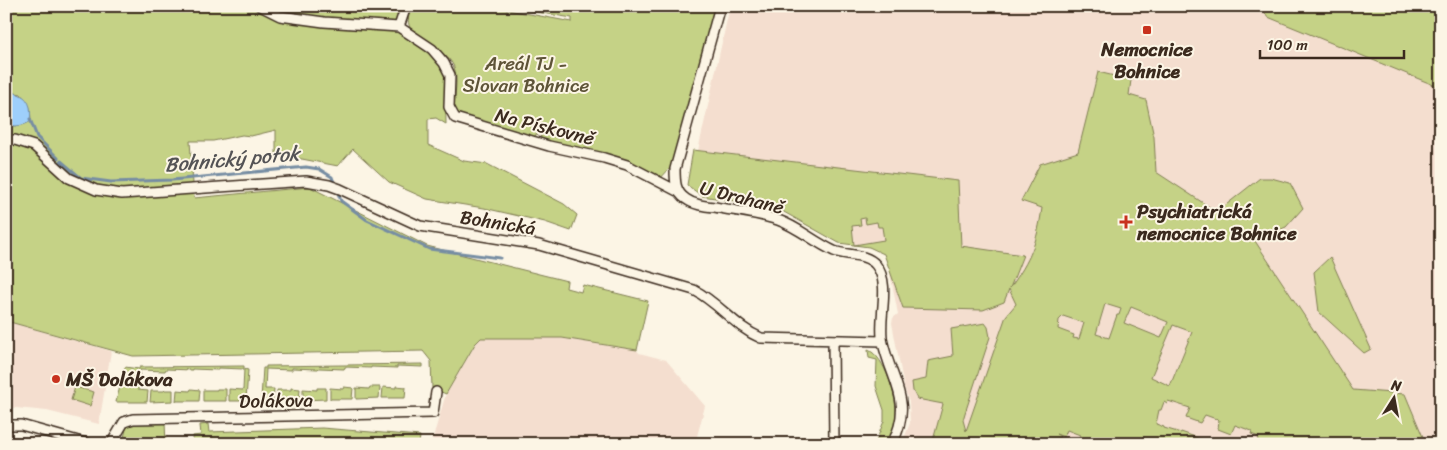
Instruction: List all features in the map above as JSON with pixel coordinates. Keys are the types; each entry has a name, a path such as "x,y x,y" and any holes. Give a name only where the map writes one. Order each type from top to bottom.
{"street":[{"path":"260,6 280,16 324,22 399,27 406,6"},
{"name":"U Drahaně","path":"720,6 674,169 677,191 686,199 697,204 778,220 799,229 834,251 867,258 876,264 883,284 882,341"},
{"name":"Na Pískovně","path":"399,27 432,49 444,63 450,75 449,107 455,118 549,146 627,165 677,191"},
{"name":"Bohnická","path":"6,140 15,140 34,146 69,178 96,190 122,194 306,181 329,185 420,226 539,244 694,290 707,297 750,333 761,338 882,341"},
{"path":"833,340 834,444"},
{"path":"882,341 901,396 902,414 898,432 892,444"},
{"name":"Dolákova","path":"111,444 124,422 133,419 432,413 436,392"},
{"path":"6,425 21,425 89,444"}],"shaded area":[{"name":"Psychiatrická nemocnice Bohnice","path":"730,6 1441,6 1441,444 902,444 910,423 909,402 904,387 892,323 893,318 898,314 884,242 854,246 852,239 791,204 692,178"},
{"name":"MŠ Dolákova","path":"6,321 111,351 99,424 47,411 6,407"},
{"path":"481,338 562,338 637,350 639,353 666,360 705,406 695,444 431,444 446,394 475,344"}],"green space":[{"path":"6,6 403,6 400,16 394,23 400,32 429,50 445,70 446,124 436,118 428,119 428,145 464,161 487,164 564,204 577,215 571,231 545,222 484,208 427,199 389,182 353,149 338,166 276,154 276,130 251,136 242,135 213,141 190,141 194,198 310,187 427,246 567,281 566,288 581,292 583,285 648,301 637,350 562,338 481,338 475,344 446,394 432,388 431,361 423,351 133,356 6,321 6,125 25,124 31,120 30,108 21,94 6,91"},
{"name":"Areál TJ - Slovan Bohnice","path":"411,6 487,6 572,22 572,18 501,6 715,6 671,167 657,182 611,159 540,140 541,135 536,134 535,138 461,117 454,106 456,81 454,67 445,55 412,30 408,20"},
{"path":"1260,6 1441,6 1441,88 1268,17"},
{"path":"1098,72 1131,80 1129,95 1146,100 1154,137 1156,172 1217,212 1260,178 1271,178 1290,183 1303,208 1286,227 1255,241 1353,390 1405,394 1426,444 1256,444 1259,437 1251,434 1252,431 1235,425 1231,434 1218,429 1219,420 1205,415 1200,423 1186,418 1190,408 1168,401 1167,404 1164,402 1161,410 1159,410 1156,424 1215,444 1106,444 1104,441 1102,444 1091,443 1079,439 1080,435 1067,430 1064,437 1056,434 1060,436 1058,439 1061,440 1059,444 932,444 943,404 917,399 913,391 912,382 926,379 928,361 953,356 951,329 985,323 990,337 963,420 966,431 1006,316 1016,304 1009,289 1004,302 983,310 903,308 884,254 869,247 854,245 839,243 775,207 702,196 687,185 693,150 958,181 961,246 1023,255 1010,288 1032,250 1042,208 1021,201 1040,164 1078,152","holes":["865,218 866,224 877,222 878,227 882,227 884,240 854,245 852,226 861,225 860,219","1105,304 1121,309 1109,338 1096,334","1131,307 1168,322 1161,338 1124,323","1063,316 1084,323 1079,339 1073,338 1074,335 1058,329 1059,320","1173,325 1192,332 1170,386 1151,377"]},
{"path":"1330,257 1371,349 1364,353 1319,312 1314,272"},
{"path":"868,350 880,360 885,369 896,408 892,434 886,444 875,444 884,421 884,410 876,386 877,360 869,358"},
{"path":"423,364 423,367 397,366 397,368 266,369 265,389 274,389 273,401 262,401 261,399 263,368 266,368 266,366"},
{"path":"244,366 244,369 218,368 218,370 140,370 138,390 148,391 147,402 116,402 125,367 139,369 140,367"},
{"path":"244,369 248,370 246,401 229,401 229,389 243,390"},
{"path":"396,386 406,387 405,398 382,398 383,387 396,388"},
{"path":"75,387 94,392 90,406 71,400"},
{"path":"344,387 353,388 352,399 330,399 330,388 343,389"},
{"path":"370,387 380,387 379,398 356,399 356,388 369,389"},
{"path":"291,388 300,389 299,400 277,400 277,390 291,390"},
{"path":"317,388 326,388 326,399 303,400 303,389 317,390"},
{"path":"191,389 200,390 199,401 176,401 177,390 190,391"},
{"path":"226,389 226,401 203,401 203,390"},
{"path":"173,390 173,401 150,402 151,391"},
{"path":"165,423 166,444 146,444 124,438 126,429 131,424"},
{"path":"208,424 209,432 322,428 420,436 419,444 193,444 193,436 201,435 200,425"}],"water":[{"path":"6,91 18,94 27,100 30,107 31,121 19,126 6,125"}],"waterway":[{"name":"Bohnický potok","path":"30,119 37,137 58,158"},
{"name":"Bohnický potok","path":"61,161 81,178 111,182 172,180 306,167 319,169 332,177 341,201 367,220 429,249 500,258"}],"place":[{"name":"Nemocnice Bohnice","path":"1147,30"},
{"name":"Psychiatrická nemocnice Bohnice","path":"1126,222"},
{"name":"MŠ Dolákova","path":"56,379"}]}
